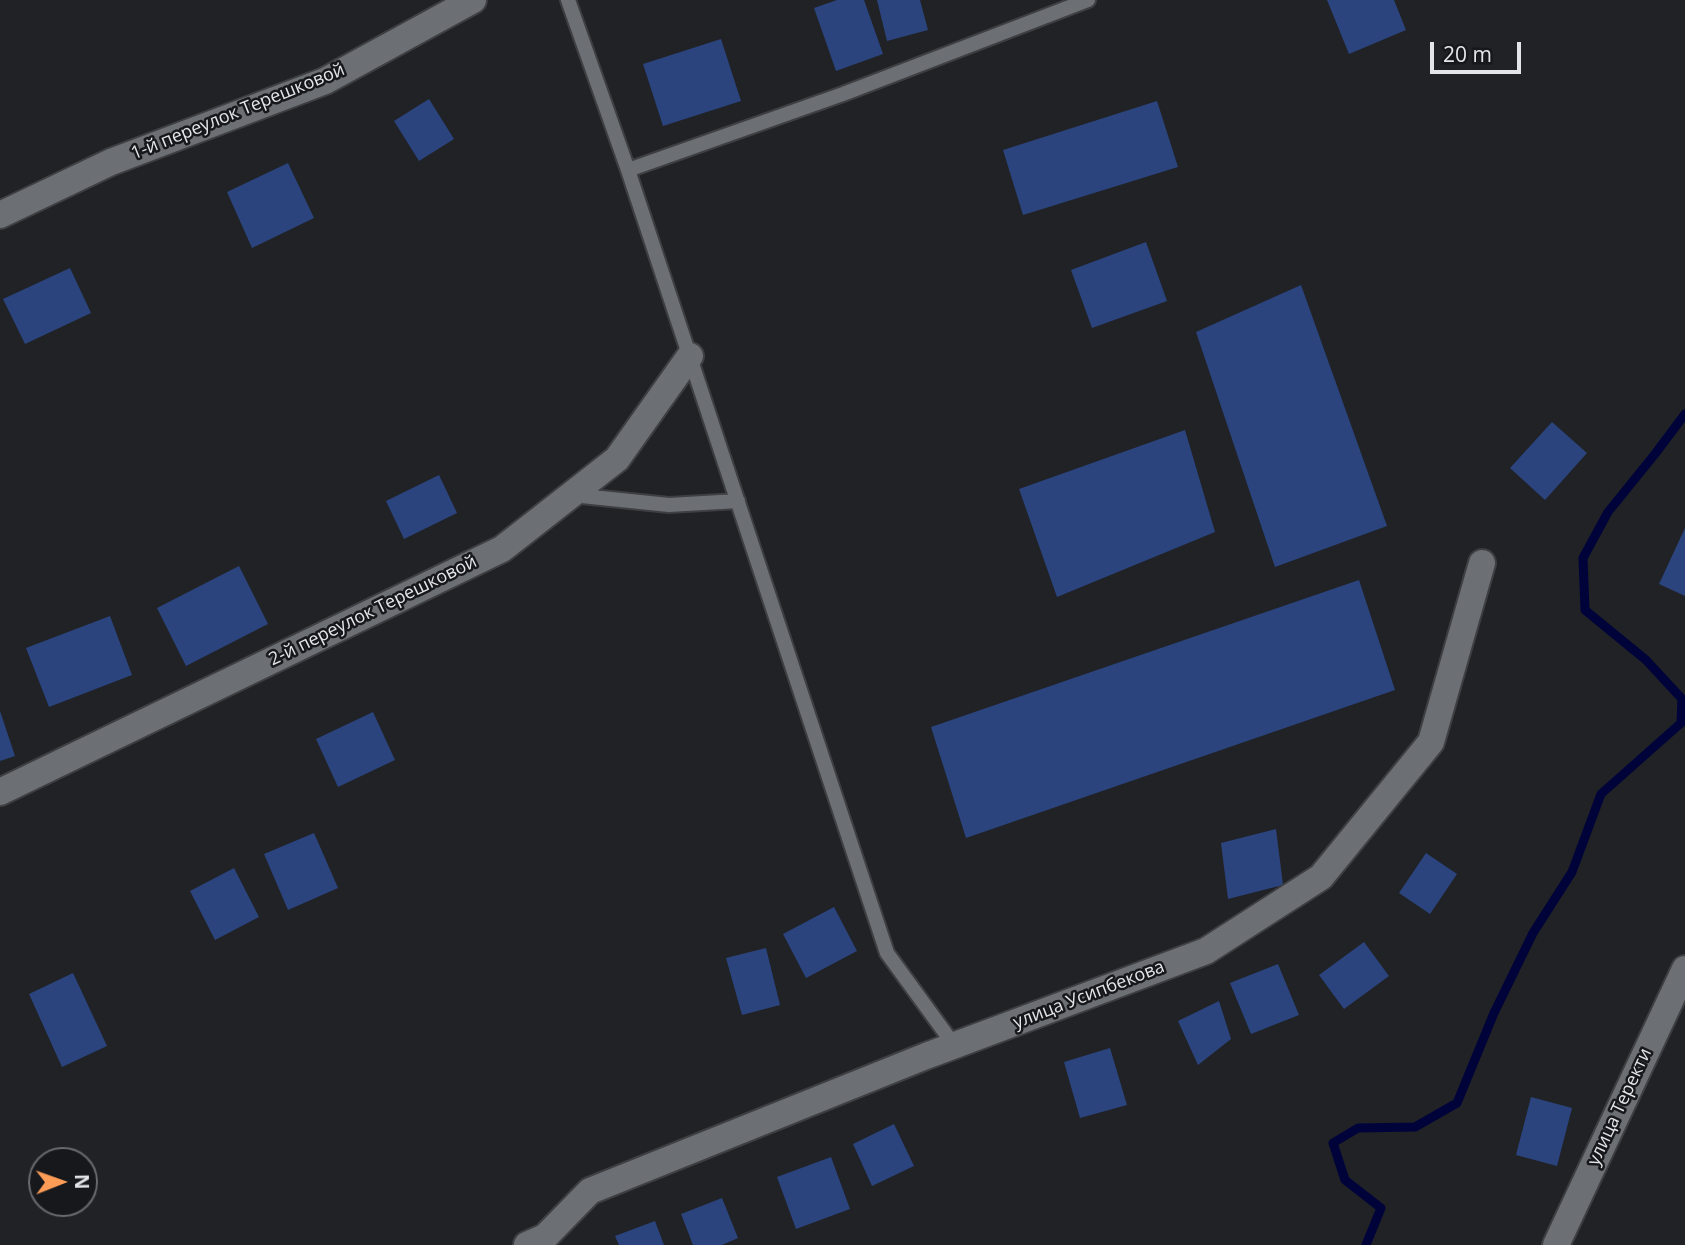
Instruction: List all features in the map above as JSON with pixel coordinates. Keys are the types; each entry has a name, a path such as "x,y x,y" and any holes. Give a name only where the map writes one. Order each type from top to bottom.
{"street":[{"name":"1-й переулок Терешковой","path":"0,215 111,162 325,81 472,0"},
{"name":"2-й переулок Терешковой","path":"0,792 502,548 617,459 690,356"},
{"name":"улица Усипбекова","path":"527,1245 545,1237 590,1191 954,1045 1206,951 1321,877 1431,742 1482,563"},
{"name":"улица Теректи","path":"1556,1245 1685,970"}],"lane":[{"path":"568,0 628,170 887,953 954,1045"},
{"path":"628,170 843,94 1088,0"},
{"path":"571,495 670,505 738,501"}],"building":[{"path":"837,0 864,0 883,54 836,71 814,8"},
{"path":"877,0 920,0 928,30 887,41"},
{"path":"1327,0 1394,0 1406,30 1349,54"},
{"path":"721,39 741,101 663,126 643,64"},
{"path":"429,99 454,139 419,161 394,121"},
{"path":"1157,101 1178,167 1023,215 1003,150"},
{"path":"288,163 314,218 252,248 227,192"},
{"path":"1146,242 1167,301 1092,328 1071,270"},
{"path":"70,268 91,313 25,344 3,299"},
{"path":"1301,285 1387,526 1275,567 1196,332"},
{"path":"1552,422 1587,453 1545,500 1510,468"},
{"path":"1185,430 1215,532 1057,597 1019,489"},
{"path":"439,475 457,513 404,539 386,501"},
{"path":"1685,528 1685,596 1659,584"},
{"path":"239,566 268,624 186,666 157,608"},
{"path":"1359,580 1395,690 966,838 931,727"},
{"path":"110,616 132,675 49,707 26,648"},
{"path":"0,711 15,756 0,761"},
{"path":"373,712 395,760 338,787 316,739"},
{"path":"1276,829 1283,885 1228,899 1221,843"},
{"path":"314,833 338,888 288,910 264,854"},
{"path":"1426,853 1457,874 1430,914 1399,893"},
{"path":"234,868 259,917 215,940 190,891"},
{"path":"834,907 857,951 806,978 783,934"},
{"path":"1364,942 1389,976 1344,1009 1319,975"},
{"path":"766,948 780,1005 742,1015 726,958"},
{"path":"1278,964 1299,1015 1251,1034 1230,983"},
{"path":"73,973 107,1046 62,1067 29,994"},
{"path":"1219,1001 1231,1039 1198,1065 1178,1021"},
{"path":"1110,1048 1127,1105 1080,1118 1064,1062"},
{"path":"1531,1097 1572,1108 1557,1166 1516,1155"},
{"path":"894,1124 914,1166 872,1186 853,1144"},
{"path":"831,1157 850,1209 796,1229 777,1177"},
{"path":"722,1198 738,1238 722,1245 693,1245 681,1214"},
{"path":"655,1221 664,1245 619,1245 615,1236"}],"waterway":[{"path":"1366,1245 1381,1208 1345,1180 1333,1143 1358,1128 1415,1127 1457,1103 1494,1013 1533,933 1572,872 1601,794 1681,723 1682,699 1646,660 1585,610 1583,558 1608,512 1685,414"}]}
